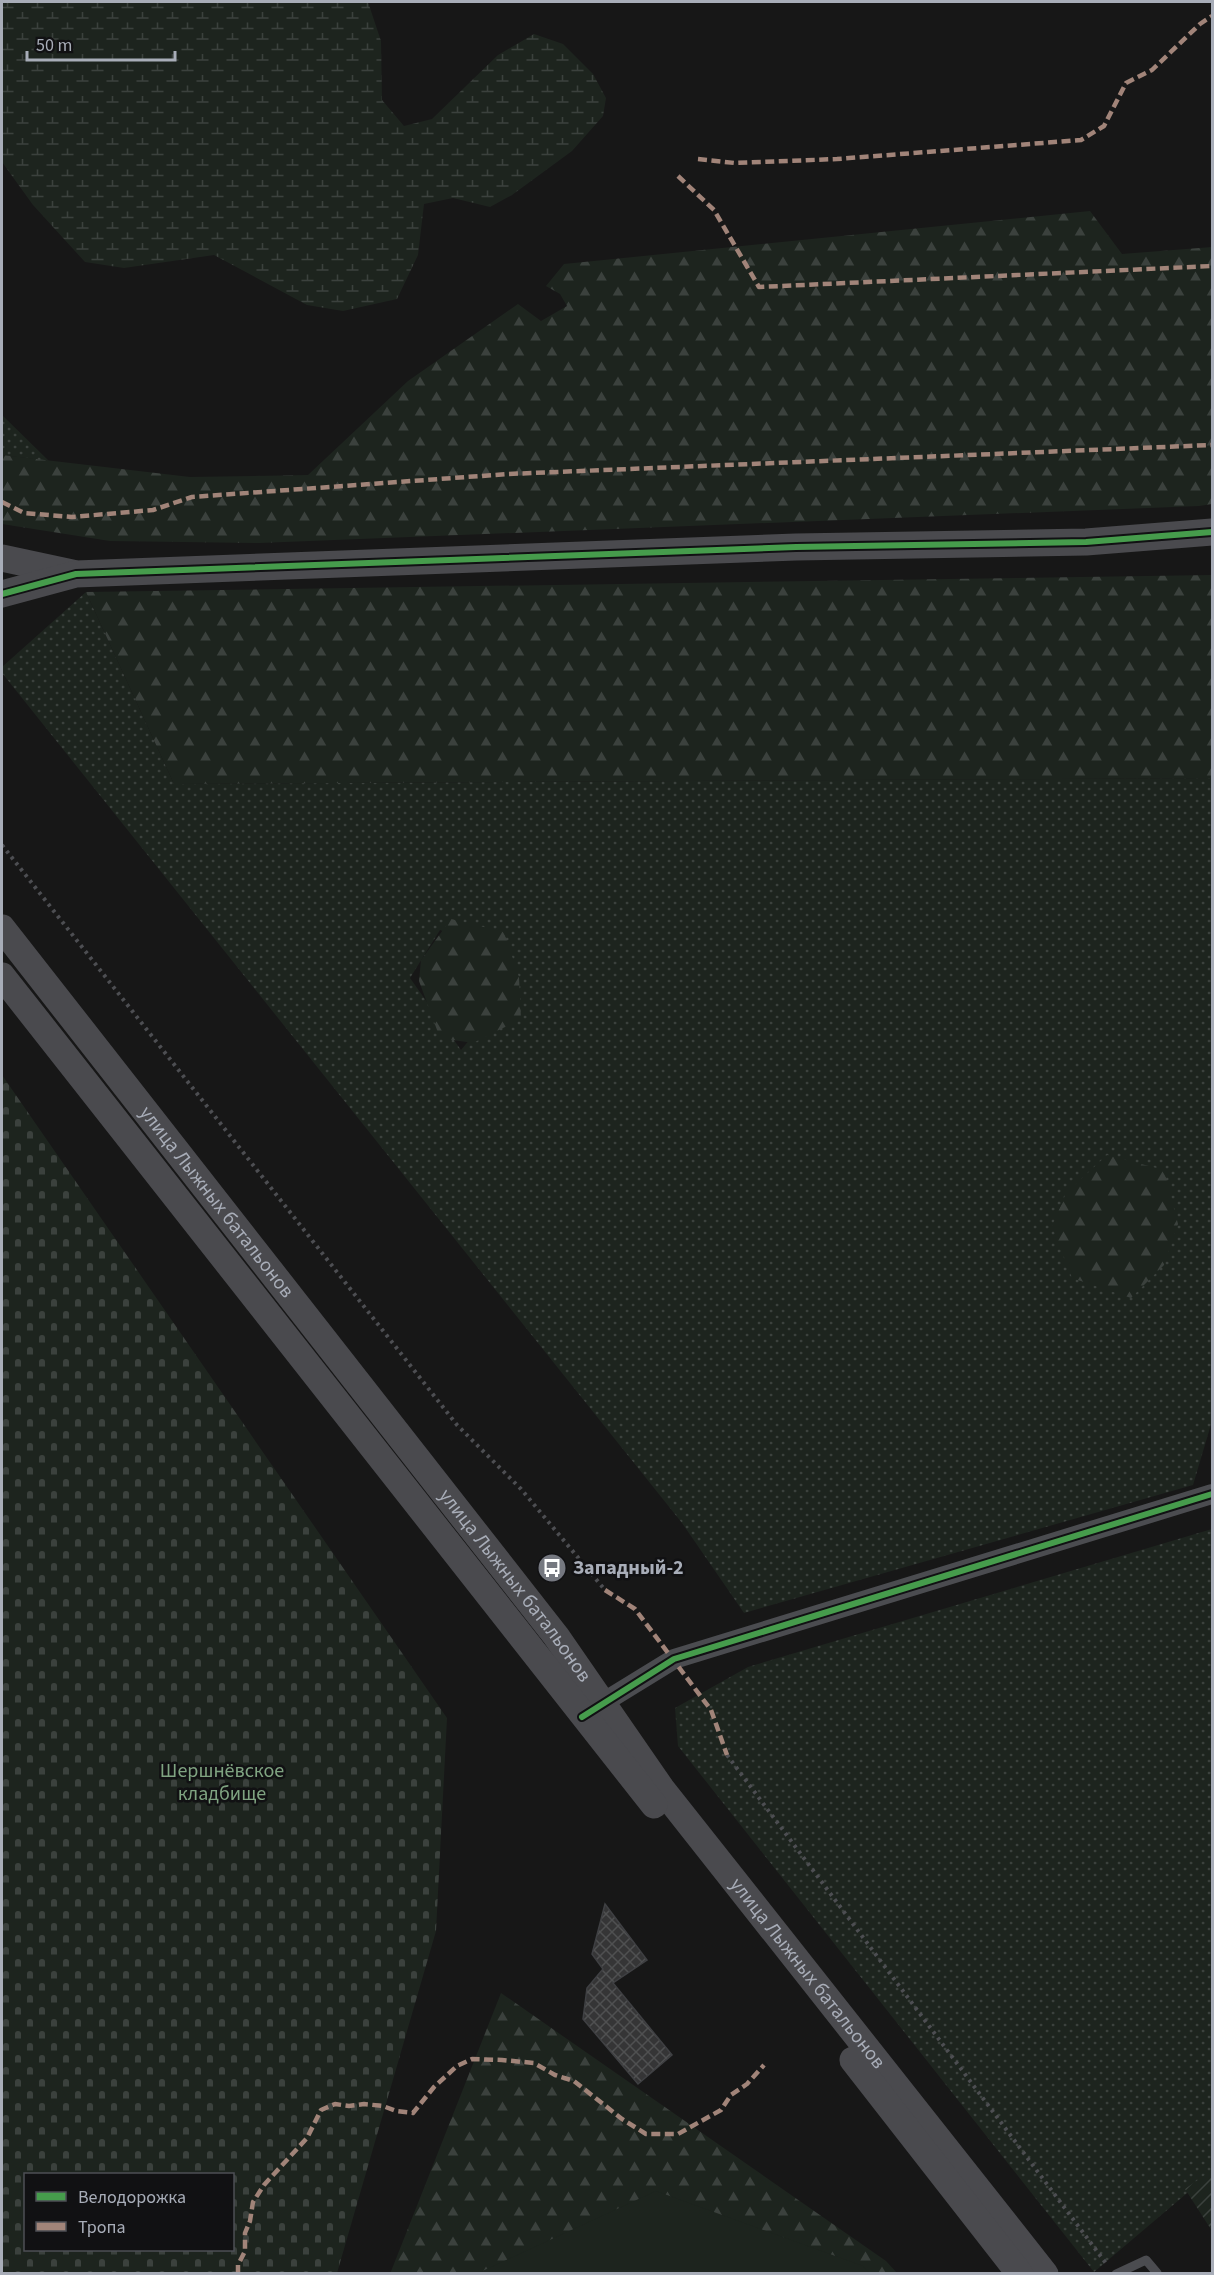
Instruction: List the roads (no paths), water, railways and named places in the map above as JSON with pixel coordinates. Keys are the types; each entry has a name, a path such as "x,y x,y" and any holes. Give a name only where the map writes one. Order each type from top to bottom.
{"main road":[{"path":"2,594 76,574 796,547 1086,542 1212,532"},
{"path":"2,558 76,574"},
{"name":"улица Лыжных батальонов","path":"2,928 556,1636 592,1710 661,1788 1045,2274"},
{"name":"улица Лыжных батальонов","path":"2,976 592,1710 1020,2274"}],"street":[{"path":"592,1710 674,1659 1212,1494"}],"lane":[{"path":"1115,2274 1146,2259 1157,2273"}],"place":[{"name":"Западный-2","path":"552,1568"}],"park label":[{"name":"Шершнёвское кладбище","path":"222,1782"}]}
